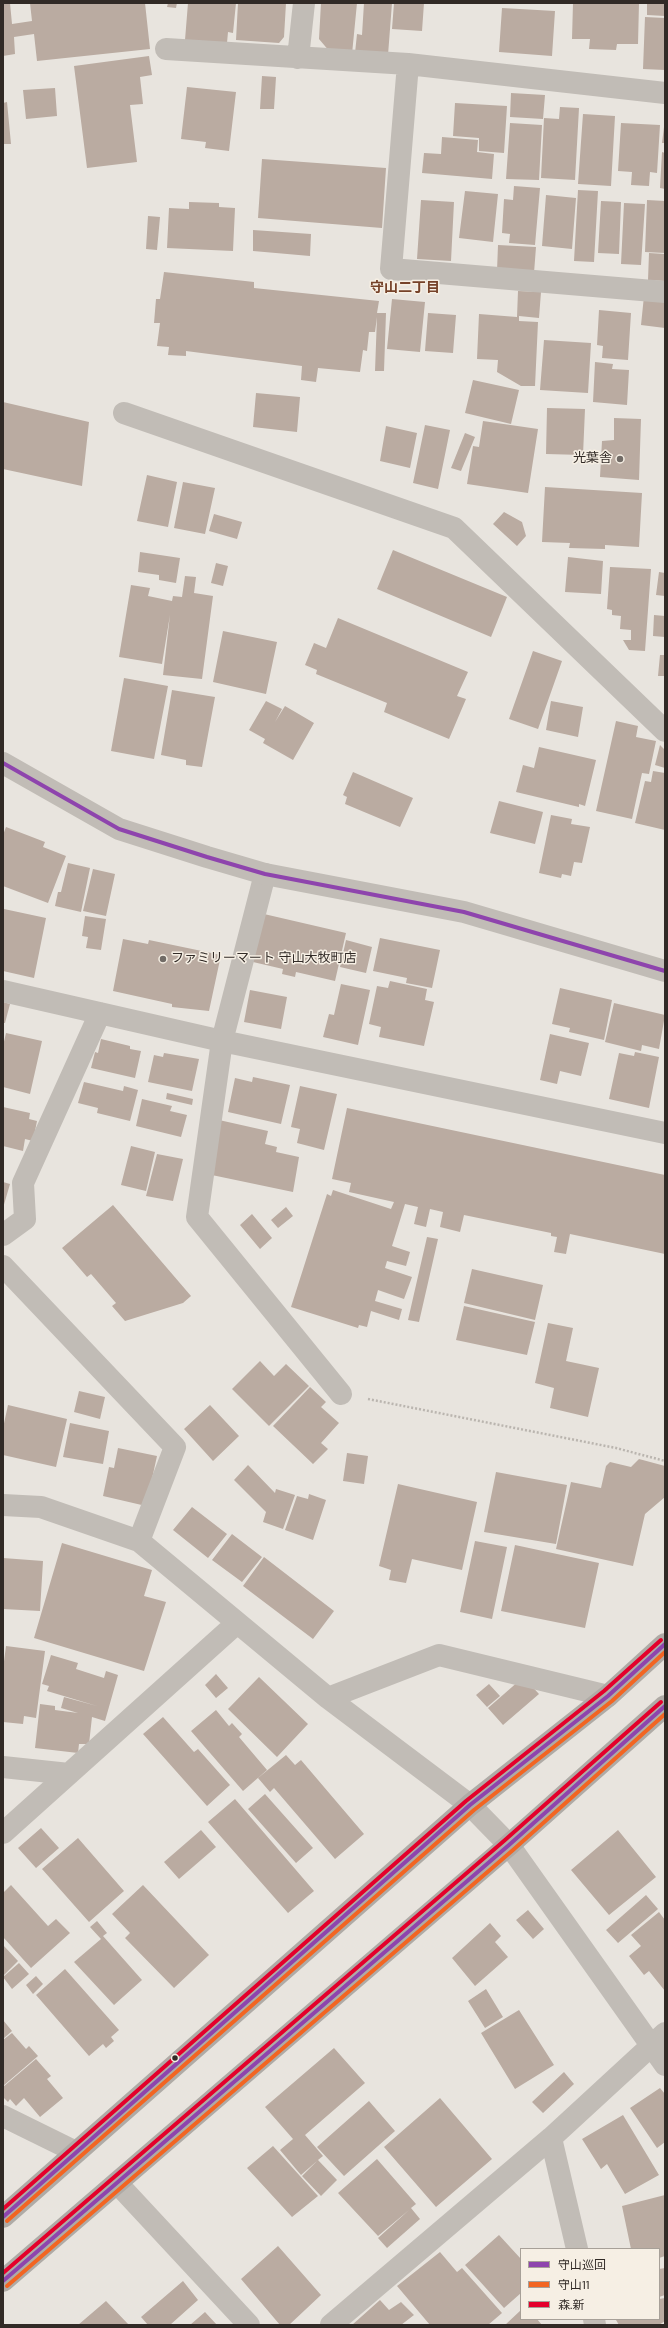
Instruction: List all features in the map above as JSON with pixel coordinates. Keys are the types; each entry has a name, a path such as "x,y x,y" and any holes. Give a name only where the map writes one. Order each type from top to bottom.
{"main road":[{"path":"3,2217 470,1805 608,1696 665,1644"},
{"path":"3,2281 508,1845 665,1706"}],"street":[{"path":"298,58 304,3"},
{"path":"166,49 408,64 665,93"},
{"path":"408,64 391,269 665,292"},
{"path":"124,413 454,528 665,732"},
{"path":"3,763 119,829 265,874 464,912 665,971"},
{"path":"265,874 222,1041 197,1217 341,1394"},
{"path":"3,991 222,1041 665,1133"},
{"path":"3,1235 25,1219 24,1182 100,1013"},
{"path":"3,1266 175,1447 139,1541"},
{"path":"3,1505 41,1507 139,1541 328,1698 470,1805 508,1845 657,2039 665,2065"},
{"path":"3,1833 237,1623"},
{"path":"328,1698 439,1655 608,1696"},
{"path":"3,1768 69,1774"},
{"path":"330,2325 551,2138 657,2039"},
{"path":"3,2116 76,2152"},
{"path":"551,2138 577,2248"},
{"path":"117,2183 249,2325"}],"path":[{"path":"341,1394 616,1448 665,1461"}],"building":[{"path":"3,3 10,3 12,24 32,21 30,3 145,3 150,49 37,61 34,34 14,37 15,54 3,56"},
{"path":"168,3 177,3 176,8 167,7"},
{"path":"188,3 236,3 233,33 228,32 227,43 185,40"},
{"path":"238,3 286,3 284,37 279,43 236,40"},
{"path":"321,3 357,3 352,54 330,52 319,39"},
{"path":"364,3 392,3 388,55 355,53 357,34 362,35"},
{"path":"394,3 424,3 422,31 392,29"},
{"path":"573,3 639,3 638,44 617,44 616,50 589,49 590,39 572,39"},
{"path":"647,3 665,3 665,16 647,15"},
{"path":"502,8 555,11 552,56 499,52"},
{"path":"645,17 665,18 665,70 643,69"},
{"path":"149,56 152,75 140,77 143,104 130,105 137,162 87,168 74,66"},
{"path":"262,76 276,77 274,109 260,109"},
{"path":"187,87 236,92 229,151 205,148 206,142 181,139"},
{"path":"55,88 57,116 26,119 23,90"},
{"path":"511,93 545,95 543,119 510,117"},
{"path":"7,102 11,144 3,144 3,103"},
{"path":"455,103 507,106 504,153 479,151 479,138 453,136"},
{"path":"560,107 579,108 575,180 541,178 544,118 559,119"},
{"path":"583,114 615,116 611,186 578,184"},
{"path":"510,123 542,125 539,180 506,179"},
{"path":"621,123 660,125 657,173 650,172 649,186 631,185 632,172 618,171"},
{"path":"664,127 665,143 662,143"},
{"path":"442,137 478,140 477,152 494,154 492,179 422,173 424,153 441,154"},
{"path":"662,152 665,153 665,189 660,188"},
{"path":"262,159 386,168 382,228 258,218"},
{"path":"514,186 540,188 535,245 509,243 510,234 502,233 504,199 513,200"},
{"path":"578,190 598,191 594,262 574,261"},
{"path":"465,191 498,194 493,242 459,238"},
{"path":"546,195 576,198 572,249 542,246"},
{"path":"421,200 454,202 451,261 417,259"},
{"path":"647,200 665,201 665,253 645,252"},
{"path":"601,201 621,202 619,254 598,253"},
{"path":"189,202 219,203 219,207 235,208 233,251 167,248 169,208 189,209"},
{"path":"624,203 645,204 641,265 621,264"},
{"path":"148,216 160,217 157,250 146,249"},
{"path":"253,230 311,234 310,256 253,251"},
{"path":"498,245 536,247 534,273 497,271"},
{"path":"649,253 665,254 665,281 648,280"},
{"path":"164,272 254,282 254,288 379,301 377,313 386,313 384,371 375,371 377,317 375,332 369,332 367,351 363,350 360,372 318,368 316,382 301,380 302,366 186,351 186,356 168,355 169,347 157,346 160,323 154,323 156,299 160,299"},
{"path":"518,291 541,292 539,318 519,316 519,321 538,322 535,386 521,386 497,372 498,360 477,359 479,314 517,317"},
{"path":"644,296 665,297 665,328 641,325"},
{"path":"392,299 425,302 420,352 387,349"},
{"path":"599,310 631,313 628,360 602,358 603,346 597,345"},
{"path":"428,313 456,315 453,353 425,351"},
{"path":"544,340 591,343 588,393 540,390"},
{"path":"595,362 613,364 612,369 629,370 627,405 593,402"},
{"path":"473,380 519,390 511,424 465,413"},
{"path":"256,393 300,397 297,432 253,427"},
{"path":"3,402 89,422 82,486 3,469"},
{"path":"547,408 585,409 583,455 546,454"},
{"name":"光葉舎","path":"614,418 641,419 639,480 600,477 602,441 614,440"},
{"path":"483,421 538,429 528,493 467,484 473,446 479,447"},
{"path":"425,425 450,430 438,489 413,483"},
{"path":"386,426 417,433 410,468 380,461"},
{"path":"465,433 475,437 461,471 451,468"},
{"path":"147,475 177,482 168,527 137,521"},
{"path":"183,482 215,488 205,534 174,528"},
{"path":"545,487 642,493 639,547 605,545 605,549 569,548 570,543 542,542"},
{"path":"504,512 522,522 526,536 517,546 493,524"},
{"path":"214,514 242,522 237,539 209,531"},
{"path":"393,550 507,597 491,637 377,589"},
{"path":"140,552 180,558 176,583 159,580 159,575 138,572"},
{"path":"568,557 603,561 601,594 565,592"},
{"path":"216,563 228,566 223,586 211,583"},
{"path":"610,567 651,569 645,651 629,650 623,640 631,640 631,630 620,629 621,616 612,615 612,610 607,609"},
{"path":"659,572 665,573 665,596 656,595"},
{"path":"185,576 196,577 194,593 213,596 202,679 163,675 170,615 162,664 119,657 131,585 150,588 148,596 172,601 173,596 182,597"},
{"path":"654,615 665,616 665,637 653,636"},
{"path":"338,618 468,672 457,696 466,699 449,739 384,712 387,703 316,674 317,670 305,665 314,643 326,648"},
{"path":"223,631 277,642 266,694 213,682"},
{"path":"533,651 562,661 538,729 509,719"},
{"path":"660,655 665,655 665,676 658,676"},
{"path":"124,678 168,686 154,759 111,751"},
{"path":"172,690 215,697 202,767 186,765 186,760 161,755"},
{"path":"266,701 282,709 275,722 285,706 314,723 293,760 263,743 265,739 249,730"},
{"path":"551,701 583,707 578,737 546,730"},
{"path":"616,721 638,726 636,737 656,741 649,774 642,773 632,819 596,811"},
{"path":"660,745 665,750 665,768 655,765"},
{"path":"539,747 596,760 585,806 579,804 579,807 516,792 523,765 534,768"},
{"path":"653,771 665,773 665,830 635,823 645,781 651,782"},
{"path":"353,772 413,798 400,827 345,804 347,797 343,795"},
{"path":"499,801 543,812 535,844 490,833"},
{"path":"551,815 572,819 571,824 590,827 582,863 574,862 571,876 562,874 561,878 539,873"},
{"path":"6,827 45,842 43,847 66,856 48,903 3,886 3,835"},
{"path":"68,863 90,868 81,912 55,906 58,892 61,892"},
{"path":"93,869 115,874 106,916 83,911"},
{"path":"4,909 46,918 34,978 3,971"},
{"path":"264,914 346,933 335,981 296,972 295,977 282,974 283,969 253,962"},
{"path":"85,916 106,919 101,950 86,948 88,937 82,936"},
{"path":"380,938 440,950 432,988 406,983 407,978 373,971"},
{"path":"123,939 148,944 149,940 221,955 209,1011 172,1007 172,1004 113,991"},
{"path":"346,940 372,947 366,973 340,967"},
{"path":"390,981 427,989 425,1000 434,1002 424,1046 379,1037 381,1027 369,1024 377,986 388,988"},
{"path":"341,984 370,990 358,1045 323,1037 329,1014 334,1015"},
{"path":"560,988 612,1000 604,1040 569,1032 570,1028 552,1024"},
{"path":"250,990 287,997 281,1029 244,1022"},
{"path":"3,1002 10,1004 5,1023 3,1023"},
{"path":"614,1003 665,1015 659,1049 642,1045 641,1051 605,1042"},
{"path":"6,1033 42,1041 30,1094 3,1087 3,1046"},
{"path":"550,1034 589,1043 581,1076 560,1071 557,1084 540,1080"},
{"path":"101,1039 130,1046 130,1049 141,1051 135,1078 91,1068 95,1052 98,1053"},
{"path":"635,1052 659,1057 649,1108 609,1099 619,1053 634,1056"},
{"path":"164,1053 199,1059 192,1091 148,1082 154,1055 163,1057"},
{"path":"253,1077 290,1085 281,1124 228,1112 235,1078 252,1082"},
{"path":"84,1082 123,1091 124,1086 138,1090 130,1121 97,1113 98,1108 78,1103"},
{"path":"300,1086 337,1094 324,1150 297,1143 300,1129 291,1127"},
{"path":"167,1093 193,1099 192,1105 166,1099"},
{"path":"142,1099 172,1106 170,1111 187,1115 181,1137 136,1126"},
{"path":"3,1107 30,1113 29,1119 37,1121 33,1141 25,1139 23,1151 3,1146"},
{"path":"347,1108 665,1175 665,1254 570,1234 566,1254 554,1252 557,1237 551,1236 551,1233 464,1215 460,1232 440,1227 443,1212 430,1209 426,1227 414,1224 418,1207 405,1204 392,1246 410,1252 406,1266 387,1261 385,1268 412,1277 404,1299 378,1290 375,1301 402,1309 399,1320 371,1311 367,1327 359,1325 358,1328 291,1307 327,1194 331,1196 333,1190 391,1209 394,1202 349,1192 351,1183 332,1179"},
{"path":"219,1120 268,1131 265,1144 277,1147 276,1152 299,1157 293,1192 207,1174"},
{"path":"131,1146 155,1152 146,1191 121,1185"},
{"path":"157,1154 183,1159 173,1201 146,1196"},
{"path":"3,1182 10,1184 3,1208"},
{"path":"113,1205 191,1296 183,1303 125,1321 112,1306 116,1303 91,1274 87,1277 62,1248"},
{"path":"286,1207 293,1216 278,1228 271,1220"},
{"path":"252,1214 272,1238 260,1249 240,1225"},
{"path":"427,1237 438,1239 419,1322 408,1320"},
{"path":"472,1269 543,1285 535,1320 464,1303"},
{"path":"464,1306 535,1322 527,1355 456,1340"},
{"path":"548,1323 573,1328 566,1361 599,1368 588,1417 550,1408 554,1388 535,1383"},
{"path":"260,1361 274,1376 286,1364 309,1386 269,1426 232,1389"},
{"path":"310,1387 326,1402 321,1407 339,1423 321,1443 328,1449 313,1464 273,1426"},
{"path":"79,1391 105,1397 100,1419 74,1412"},
{"path":"8,1405 67,1419 56,1467 3,1455 3,1428"},
{"path":"210,1405 239,1436 213,1461 184,1429"},
{"path":"70,1423 109,1431 103,1464 63,1457"},
{"path":"118,1448 157,1456 146,1506 103,1496 109,1467 114,1468"},
{"path":"347,1453 368,1456 364,1484 343,1481"},
{"path":"639,1459 665,1466 665,1497 645,1514 633,1566 556,1549 571,1482 601,1488 606,1466 610,1462 631,1467"},
{"path":"248,1465 275,1493 276,1489 295,1495 283,1529 263,1522 266,1512 234,1480"},
{"path":"496,1472 567,1485 556,1544 484,1532"},
{"path":"398,1484 477,1502 462,1570 412,1559 406,1583 389,1580 391,1570 379,1566"},
{"path":"309,1494 326,1500 313,1540 285,1530 297,1496 308,1499"},
{"path":"192,1507 227,1534 208,1558 173,1530"},
{"path":"232,1534 262,1557 242,1582 212,1560"},
{"path":"475,1541 507,1547 492,1619 460,1612"},
{"path":"62,1543 152,1570 144,1596 166,1602 144,1671 34,1638"},
{"path":"515,1545 599,1563 585,1628 501,1611"},
{"path":"264,1557 334,1611 313,1639 243,1586"},
{"path":"3,1558 43,1561 40,1611 3,1609"},
{"path":"6,1646 45,1651 36,1718 24,1716 23,1724 3,1722 3,1669"},
{"path":"51,1655 78,1663 76,1669 104,1678 106,1671 118,1675 105,1721 92,1717 89,1744 79,1744 78,1753 35,1748 40,1704 55,1706 55,1710 78,1713 61,1708 64,1697 97,1706 47,1691 49,1686 42,1684"},
{"path":"216,1674 228,1688 216,1698 205,1685"},
{"path":"259,1677 308,1724 277,1757 228,1709"},
{"path":"520,1680 526,1680 539,1694 503,1725 488,1708"},
{"path":"489,1684 500,1696 487,1707 476,1695"},
{"path":"216,1710 229,1726 232,1723 242,1734 239,1737 267,1770 243,1791 191,1731"},
{"path":"163,1717 194,1752 198,1749 230,1785 207,1806 143,1734"},
{"path":"286,1755 295,1765 301,1760 364,1834 335,1859 274,1788 270,1792 258,1778"},
{"path":"265,1794 313,1848 296,1863 248,1809"},
{"path":"235,1799 314,1891 288,1913 208,1822"},
{"path":"41,1828 59,1848 36,1868 18,1848"},
{"path":"201,1830 216,1847 179,1879 164,1862"},
{"path":"618,1830 656,1877 609,1915 571,1870"},
{"path":"78,1838 124,1891 89,1922 42,1869"},
{"path":"11,1885 48,1926 56,1919 70,1933 31,1968 3,1937 3,1893"},
{"path":"143,1885 209,1955 174,1988 125,1938 130,1933 112,1914"},
{"path":"646,1895 658,1909 618,1943 606,1930"},
{"path":"528,1910 544,1929 533,1939 516,1920"},
{"path":"659,1912 665,1920 665,1991 649,1971 644,1975 629,1956 641,1946 631,1935"},
{"path":"97,1921 107,1933 103,1936 142,1980 114,2005 74,1962 101,1939 90,1927"},
{"path":"490,1923 501,1936 495,1942 508,1957 475,1986 452,1958"},
{"path":"3,1945 18,1961 3,1976"},
{"path":"19,1963 29,1974 12,1989 3,1977"},
{"path":"65,1969 119,2030 111,2037 114,2041 106,2048 103,2044 89,2056 36,1995"},
{"path":"36,1976 43,1984 33,1994 26,1985"},
{"path":"486,1989 503,2017 485,2028 468,2001"},
{"path":"519,2010 554,2065 515,2089 481,2033"},
{"path":"3,2020 12,2031 3,2039"},
{"path":"12,2033 26,2049 29,2046 38,2056 3,2086 3,2040"},
{"path":"334,2048 365,2083 305,2135 323,2156 318,2160 337,2180 321,2196 302,2176 317,2161 301,2175 280,2150 293,2139 265,2107"},
{"path":"36,2059 51,2076 47,2079 63,2098 40,2117 24,2098 16,2106 10,2099 8,2102 3,2097 3,2087"},
{"path":"564,2072 574,2084 543,2113 532,2102"},
{"path":"660,2088 665,2094 665,2142 657,2148 630,2108"},
{"path":"440,2098 492,2159 436,2207 384,2147"},
{"path":"369,2101 395,2131 344,2176 317,2147"},
{"path":"623,2115 659,2175 625,2194 607,2164 601,2169 582,2139"},
{"path":"273,2146 318,2196 292,2217 247,2168"},
{"path":"377,2159 416,2204 411,2208 420,2219 387,2248 378,2238 409,2210 378,2236 338,2193"},
{"path":"665,2195 665,2256 660,2258 660,2248 631,2248 622,2206"},
{"path":"499,2235 520,2258 520,2294 504,2308 465,2265"},
{"path":"278,2246 321,2295 289,2325 280,2325 241,2279"},
{"path":"440,2252 457,2272 462,2268 502,2313 488,2325 430,2325 397,2286"},
{"path":"665,2268 665,2295 660,2297 660,2269"},
{"path":"183,2281 198,2300 170,2325 148,2325 141,2317"},
{"path":"665,2298 665,2321 659,2325 619,2325 616,2320 660,2320 660,2299"},
{"path":"380,2300 389,2310 401,2302 414,2315 401,2325 352,2325"},
{"path":"106,2301 129,2325 78,2325"},
{"path":"520,2311 520,2320 538,2320 542,2325 505,2325"},
{"path":"205,2312 217,2325 190,2325"}],"transit line":[{"name":"守山巡回","path":"3,763 119,829 207,857 265,874 464,912 665,971"},
{"name":"森.新","path":"3,2209 466,1801 604,1691 661,1640"},
{"name":"守山巡回","path":"3,2217 470,1805 608,1696 665,1644"},
{"name":"守山11","path":"7,2221 474,1810 612,1701 665,1652"},
{"name":"森.新","path":"3,2273 505,1840 661,1702"},
{"name":"守山巡回","path":"3,2281 509,1845 665,1706"},
{"name":"守山11","path":"7,2286 513,1850 665,1714"}],"place":[{"name":"光葉舎","path":"620,459"},
{"name":"ファミリーマート 守山大牧町店","path":"163,959"}],"district":[{"name":"守山二丁目","path":"405,288"}]}
